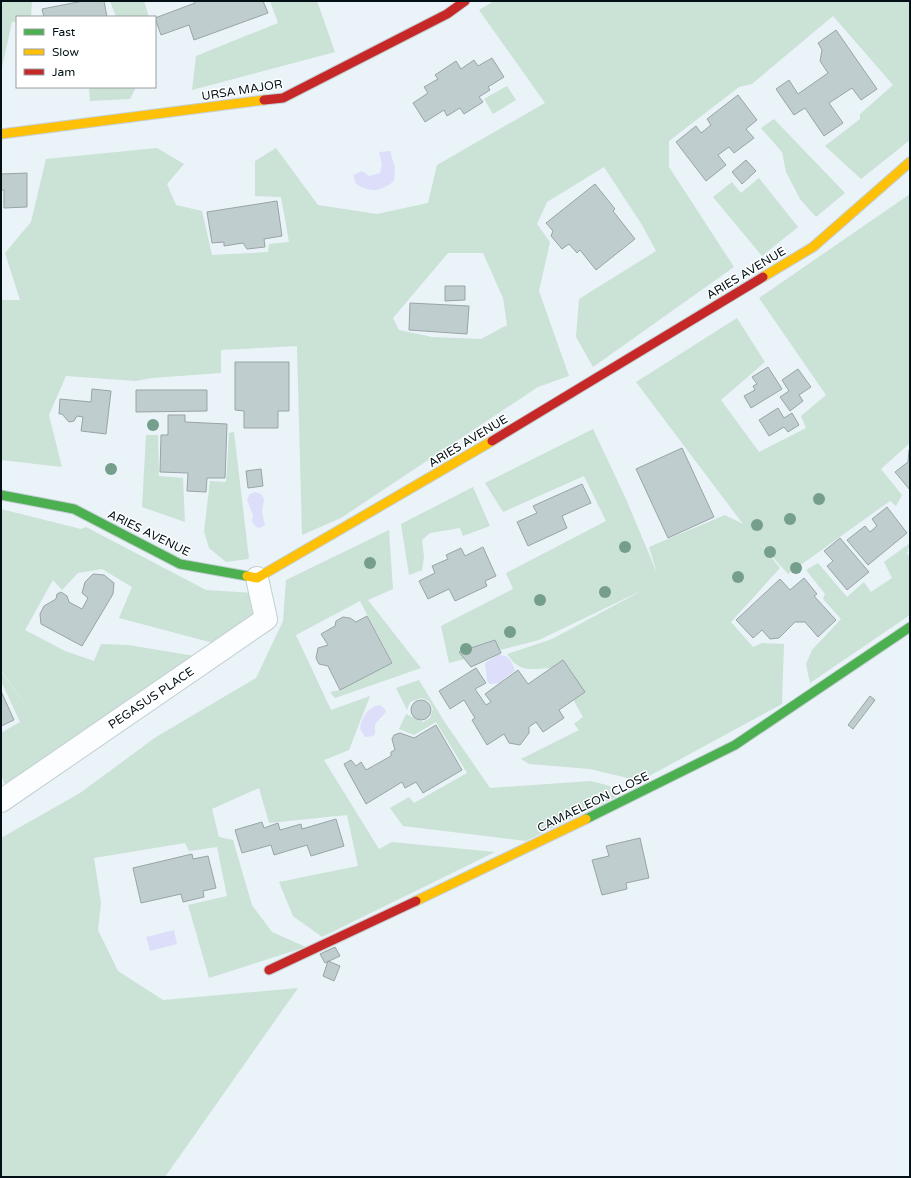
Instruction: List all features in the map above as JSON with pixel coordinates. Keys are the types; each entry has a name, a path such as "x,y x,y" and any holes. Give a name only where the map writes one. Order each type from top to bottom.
{"street":[{"name":"URSA MAJOR","path":"1,134 282,98 447,14 465,1"},
{"name":"ARIES AVENUE","path":"1,495 74,509 180,564 257,578 468,455 813,247 910,162"},
{"name":"PEGASUS PLACE","path":"1,801 266,619 257,578"},
{"name":"CAMAELEON CLOSE","path":"269,970 498,862 735,745 910,627"}],"green space":[{"path":"1,1 32,1 31,16 16,16 16,22 12,22 1,72"},
{"path":"110,1 144,1 149,16 116,16"},
{"path":"270,1 317,1 335,52 192,90 196,56 278,23"},
{"path":"494,1 910,1 910,140 861,179 825,146 860,119 860,114 893,85 833,16 752,84 739,87 669,141 669,167 734,267 593,367 576,337 579,299 656,251 642,225 604,167 547,202 537,224 550,242 539,291 569,376 538,387 341,518 302,535 297,346 221,350 221,373 152,378 136,381 66,376 49,415 62,467 1,460 1,300 20,300 5,253 31,222 46,159 157,148 184,164 167,184 176,205 202,211 212,255 268,252 269,244 289,242 281,197 255,196 255,161 276,148 318,205 377,214 428,203 437,165 545,103 479,10","holes":["448,253 483,253 503,298 507,325 481,339 432,337 399,330 393,318"]},
{"path":"507,86 516,100 493,114 484,99"},
{"path":"89,88 136,88 130,99 90,101"},
{"path":"774,119 845,193 816,217 800,199 786,172 782,152 761,128"},
{"path":"759,178 798,227 762,256 713,197 732,182 741,193"},
{"path":"910,194 910,443 881,469 902,495 896,506 890,501 788,574 759,542 780,568 731,622 753,647 762,643 784,644 782,704 640,781 590,769 529,764 521,759 579,730 574,724 583,717 555,668 522,668 512,661 507,654 552,639 645,589 539,640 449,663 441,626 513,589 506,573 606,521 584,476 503,512 485,483 593,429 626,499 657,573 649,547 725,515 743,524 636,382 737,318 765,362 721,400 759,452 806,428 801,416 826,395 759,298"},
{"path":"234,432 249,559 226,562 209,548 204,531 210,481 226,482 229,433"},
{"path":"146,435 158,435 159,476 183,478 185,522 142,507"},
{"path":"473,487 490,526 463,536 460,528 430,533 422,540 424,557 422,570 409,575 401,524"},
{"path":"1,509 81,529 86,527 206,590 254,593 254,617 217,644 119,618 132,587 102,569 78,573 62,590 53,580 25,630 65,651 94,661 101,644 128,645 195,656 51,753 6,788 1,775 1,733 20,722 1,681 1,671 33,717 1,670"},
{"path":"389,530 393,589 368,600 421,668 335,698 330,692 340,690 392,662 360,601 296,635 331,710 370,696 349,750 324,760 379,849 392,842 495,852 322,937 293,916 279,882 358,866 347,815 269,823 259,788 212,809 219,837 233,840 252,905 272,932 306,947 209,978 188,905 227,896 217,847 189,851 185,843 94,858 101,903 98,930 118,971 163,1000 298,988 165,1177 1,1177 1,838 80,793 156,737 256,678 283,621 286,580"},
{"path":"910,543 907,554 910,556 910,615 810,683 806,664 812,650 841,619 823,599 825,594 806,570 818,563 847,597 864,582 871,592 892,578 884,562"},
{"path":"419,680 444,721 490,788 591,781 610,786 616,797 526,841 403,826 390,808 409,797 414,803 467,773 436,722 414,735 399,729 406,714 423,722 430,718 433,709 429,701 421,698 410,702 407,710 396,688"}],"water":[{"path":"390,151 395,168 394,181 376,190 367,189 356,184 353,175 362,171 369,176 380,173 382,165 379,152"},
{"path":"255,492 261,494 264,499 262,512 265,525 260,528 256,527 252,522 253,515 247,500 250,494"},
{"path":"498,655 507,657 515,670 499,683 490,684 487,681 485,663"},
{"path":"380,705 386,712 375,724 375,734 373,736 365,737 360,729 362,720 368,710"},
{"path":"174,930 177,944 150,951 146,937"}],"building":[{"path":"83,1 104,1 107,16 44,16 42,9"},
{"path":"194,1 263,1 268,13 194,40 189,25 161,35 156,18 195,3"},
{"path":"836,30 877,89 861,100 852,88 829,103 843,123 824,136 805,108 794,115 776,89 789,80 798,94 828,73 820,61 822,50 818,43"},
{"path":"492,58 504,77 488,87 490,90 479,97 483,102 464,114 460,108 447,116 444,110 425,122 413,103 428,93 424,87 438,79 435,75 456,61 461,69 474,60 478,66"},
{"path":"738,95 757,120 746,129 754,138 734,153 729,147 718,155 726,165 706,181 676,142 696,126 701,133 711,125 707,119"},
{"path":"746,160 756,171 742,184 732,172"},
{"path":"27,173 27,207 4,208 4,190 1,190 1,174"},
{"path":"595,184 615,209 613,211 635,239 596,270 580,250 577,253 569,244 562,249 551,236 553,231 546,223"},
{"path":"277,201 282,236 264,239 265,247 247,249 243,243 224,246 224,242 212,243 207,212"},
{"path":"445,286 465,286 465,300 445,301"},
{"path":"410,303 469,306 467,334 409,330"},
{"path":"235,362 289,362 289,411 278,411 278,428 244,428 244,411 235,410"},
{"path":"768,367 782,389 751,408 744,396 755,390 753,386 757,384 752,377"},
{"path":"798,369 811,387 799,395 803,401 790,411 780,397 789,391 782,380"},
{"path":"92,389 111,391 106,434 81,431 83,417 77,416 74,421 69,422 62,414 59,414 60,399 91,402"},
{"path":"136,390 207,390 207,411 136,412"},
{"path":"778,408 784,418 792,413 799,425 788,432 784,427 769,436 759,420"},
{"path":"168,415 185,415 185,422 227,424 225,478 207,478 206,492 187,491 188,473 160,472 161,435 168,435"},
{"path":"682,448 714,517 668,538 636,469"},
{"path":"909,450 910,490 895,472 908,462"},
{"path":"261,469 263,486 248,488 246,471"},
{"path":"582,484 591,503 562,516 567,528 528,546 517,522 537,513 533,506"},
{"path":"887,507 907,533 868,565 847,540 865,526 870,532 877,526 872,519"},
{"path":"840,538 869,572 847,590 827,566 833,561 824,551"},
{"path":"483,547 496,576 485,581 487,586 455,601 449,589 428,599 419,581 435,573 432,566 448,559 446,555 461,548 465,556"},
{"path":"93,574 104,575 114,583 113,594 82,646 41,624 40,614 44,606 56,599 57,594 61,592 67,596 69,602 82,609 88,598 82,593 85,582"},
{"path":"804,578 817,594 814,596 836,620 818,637 805,622 795,622 779,638 770,639 762,630 753,638 736,620 780,579 790,590"},
{"path":"367,616 392,663 340,690 328,666 319,664 316,658 318,648 328,645 321,634 335,626 336,621 343,617 350,618 356,622"},
{"path":"495,640 501,653 471,667 459,652"},
{"path":"563,660 585,692 559,710 564,718 543,732 536,722 529,727 529,733 520,745 509,743 504,734 487,745 472,720 475,718 464,700 450,709 439,691 476,668 486,683 475,689 486,705 491,702 485,694 518,670 528,684"},
{"path":"1,691 14,720 1,726"},
{"path":"870,696 875,700 853,729 848,725"},
{"path":"421,700 428,703 431,710 428,717 421,720 414,717 411,710 414,703"},
{"path":"436,725 462,770 423,793 416,782 405,788 402,782 366,804 344,764 351,760 356,766 361,762 366,770 391,756 391,752 395,750 392,739 394,735 400,733 414,738"},
{"path":"336,819 344,846 311,856 307,845 274,855 271,845 242,853 235,830 262,822 264,828 278,823 280,830 301,824 302,829"},
{"path":"640,838 649,878 626,883 627,889 602,895 592,860 609,856 606,846"},
{"path":"192,854 193,859 208,856 216,888 203,891 204,897 183,902 181,894 141,903 133,868"},
{"path":"335,947 340,956 325,963 320,954"},
{"path":"328,961 340,966 334,981 323,976"}],"traffic: fast":[{"path":"1,495 74,509 180,564 247,576"},
{"path":"586,819 735,745 910,627"}],"traffic: slow":[{"path":"1,134 264,100"},
{"path":"763,277 813,247 910,162"},
{"path":"247,576 257,578 492,441"},
{"path":"416,901 586,819"}],"traffic: jam":[{"path":"264,100 283,98 447,14 465,1"},
{"path":"492,441 763,277"},
{"path":"269,970 416,901"}]}
